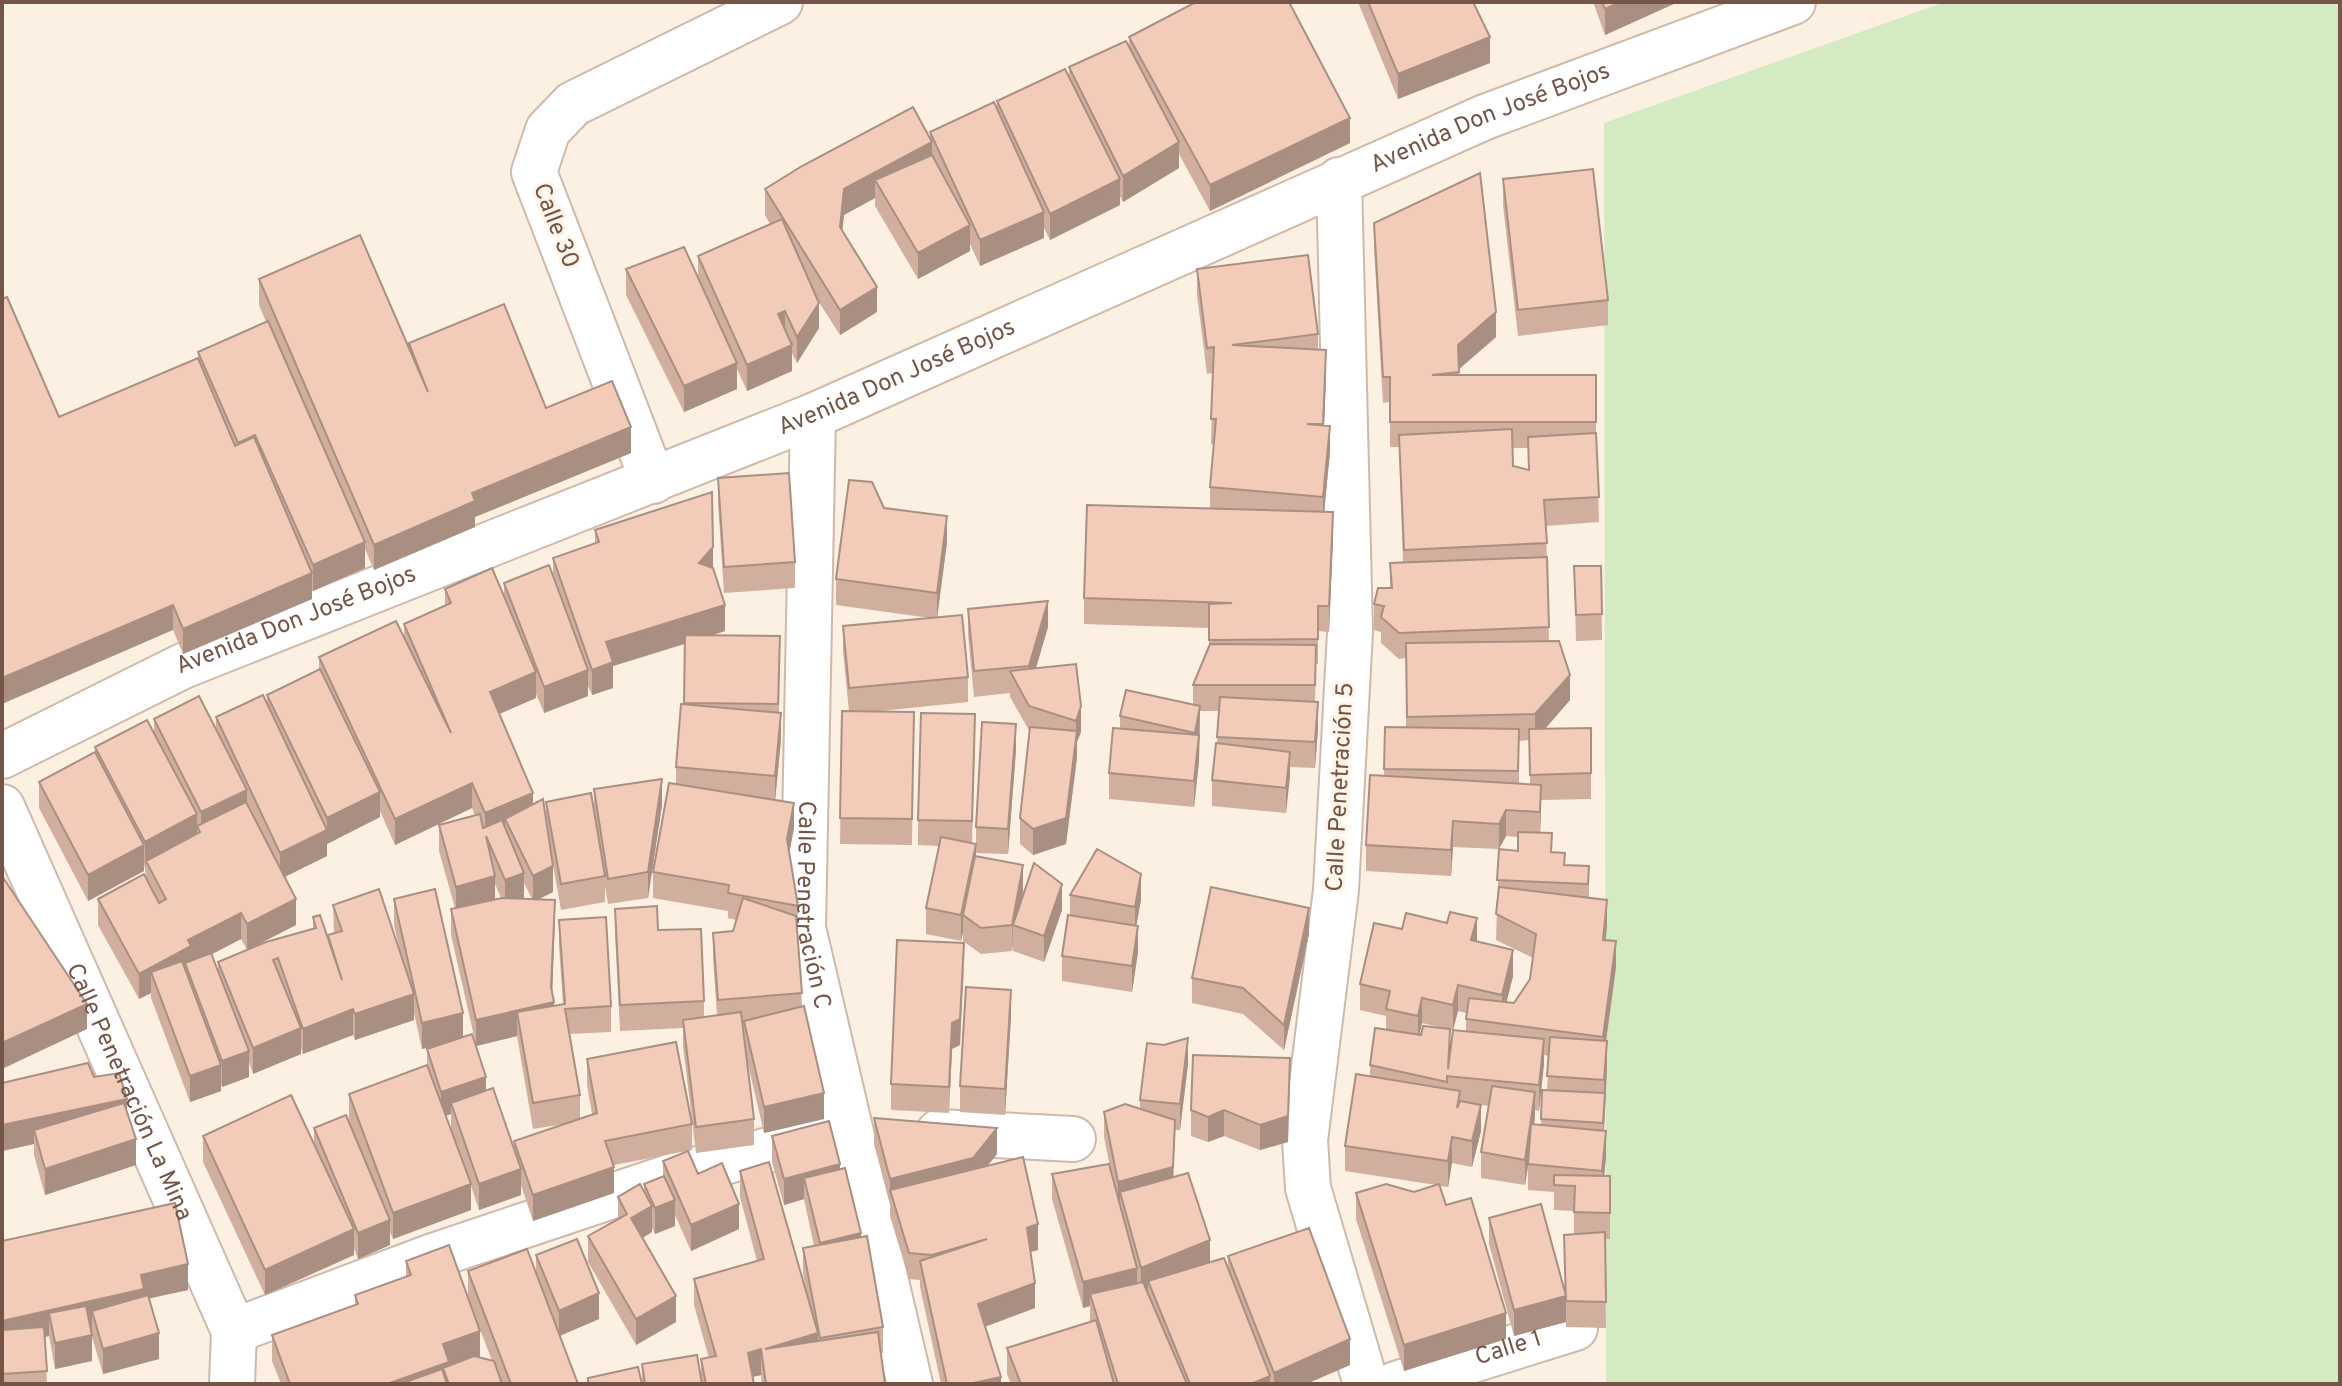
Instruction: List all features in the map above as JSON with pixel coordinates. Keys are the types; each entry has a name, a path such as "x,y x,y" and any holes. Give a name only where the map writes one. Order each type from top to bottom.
{"street":[{"name":"Calle 30","path":"653,481 534,172 548,130 573,104 780,2"},
{"name":"Avenida Don José Bojos","path":"2,756 183,666 813,416 1485,117 1793,2"},
{"name":"Calle Penetración 5","path":"1339,180 1350,632 1336,890 1305,1140 1308,1188 1366,1384"},
{"name":"Calle Penetración C","path":"813,416 803,928 910,1384"},
{"name":"Calle Penetración La Mina","path":"2,807 234,1331 232,1384"},
{"path":"234,1331 433,1256 669,1177 851,1128 1073,1139"},
{"name":"Calle 1","path":"1396,1384 1575,1328"}],"green space":[{"path":"1945,2 2340,2 2340,1384 1606,1384 1604,123"}],"building":[{"path":"1196,2 1289,2 1350,118 1210,185 1129,37"},
{"path":"1368,2 1473,2 1490,37 1398,74"},
{"path":"1602,2 1620,2 1605,9"},
{"path":"1126,41 1179,142 1123,176 1069,67"},
{"path":"1065,69 1120,179 1050,214 997,101"},
{"path":"994,102 1044,212 980,240 930,132"},
{"path":"913,107 932,142 844,189 840,227 877,287 840,310 765,189"},
{"path":"932,155 970,225 918,253 875,180"},
{"path":"1593,169 1608,300 1518,310 1503,179"},
{"path":"1480,173 1496,312 1458,345 1459,372 1432,375 1596,375 1596,422 1390,422 1390,377 1383,377 1374,223"},
{"path":"782,219 819,303 797,337 785,311 778,314 792,345 747,365 698,256"},
{"path":"360,235 428,392 409,343 504,304 546,408 612,381 631,427 472,493 475,501 374,545 259,279"},
{"path":"684,247 737,363 684,386 626,269"},
{"path":"1308,255 1318,334 1232,345 1326,350 1323,424 1307,424 1330,426 1323,497 1210,487 1216,419 1211,419 1214,347 1207,348 1197,269"},
{"path":"7,297 59,417 198,358 235,446 254,437 312,573 183,629 173,605 2,678 2,299"},
{"path":"268,321 365,542 313,565 255,435 238,443 198,352"},
{"path":"1512,429 1513,466 1529,470 1528,437 1596,433 1599,497 1544,500 1547,543 1404,550 1399,435"},
{"path":"789,473 795,562 724,567 718,478"},
{"path":"849,480 872,482 884,508 947,516 937,593 836,579"},
{"path":"712,492 713,547 699,563 713,568 725,605 606,642 613,662 592,670 553,558 599,542 595,530"},
{"path":"1087,505 1333,512 1329,606 1318,606 1318,639 1209,640 1209,604 1232,603 1084,598"},
{"path":"1547,557 1549,627 1399,633 1381,617 1384,606 1374,604 1378,588 1392,588 1390,563"},
{"path":"549,565 588,670 544,687 504,583"},
{"path":"1574,566 1601,566 1602,614 1576,615"},
{"path":"492,568 536,672 490,692 533,793 485,813 472,783 395,819 319,657 396,621 451,733 404,624 451,603 445,589"},
{"path":"1048,601 1029,666 974,671 968,609"},
{"path":"962,615 968,677 849,688 843,626"},
{"path":"685,635 780,636 778,704 684,703"},
{"path":"1559,641 1570,675 1535,714 1407,717 1406,643"},
{"path":"1210,644 1316,645 1315,685 1193,685"},
{"path":"1076,664 1081,706 1076,721 1029,706 1010,671"},
{"path":"320,669 380,792 327,818 267,695"},
{"path":"1126,690 1200,706 1195,733 1120,716"},
{"path":"263,695 327,830 280,853 216,717"},
{"path":"199,696 247,790 201,812 154,719"},
{"path":"1220,697 1318,702 1315,742 1217,737"},
{"path":"681,704 781,713 775,776 676,767"},
{"path":"842,711 914,712 912,819 840,818"},
{"path":"921,713 975,714 972,821 918,820"},
{"path":"147,720 197,814 145,842 95,747"},
{"path":"982,722 1016,724 1008,829 976,827"},
{"path":"1030,727 1077,731 1066,818 1033,829 1020,818"},
{"path":"1385,727 1519,729 1518,771 1384,769"},
{"path":"1113,728 1199,735 1194,781 1109,773"},
{"path":"1591,728 1591,773 1530,775 1529,729"},
{"path":"1216,743 1290,752 1286,788 1212,780"},
{"path":"95,752 144,845 88,875 39,782"},
{"path":"1370,775 1541,785 1540,812 1506,810 1499,824 1453,821 1451,850 1366,845"},
{"path":"662,779 648,872 608,879 594,789"},
{"path":"669,783 794,803 787,839 798,906 728,893 729,885 653,872"},
{"path":"591,793 605,876 561,884 546,802"},
{"path":"543,799 553,866 533,876 505,819"},
{"path":"246,802 296,899 247,924 241,913 188,940 191,946 139,974 98,899 144,874 159,903 166,899 146,861 200,832 197,826"},
{"path":"480,814 483,828 502,820 524,873 505,880 486,836 495,876 456,887 439,825"},
{"path":"1518,832 1552,833 1551,852 1565,853 1564,865 1589,866 1588,884 1497,880 1499,849 1518,851"},
{"path":"941,837 976,844 961,915 926,908"},
{"path":"1097,849 1141,874 1135,907 1070,895"},
{"path":"975,856 1023,865 1012,925 981,928 963,915"},
{"path":"1034,863 1062,884 1044,936 1013,925"},
{"path":"2,876 87,1004 2,1043"},
{"path":"1211,887 1309,908 1284,1025 1243,988 1192,978"},
{"path":"1499,887 1607,900 1603,940 1616,941 1603,1037 1466,1019 1469,998 1514,1003 1530,979 1536,934 1496,914"},
{"path":"379,889 414,994 355,1014 353,1009 303,1029 278,958 273,960 301,1028 253,1048 218,962 266,942 316,928 313,917 320,915 342,980 328,935 342,931 333,905"},
{"path":"435,889 463,1013 422,1023 394,899"},
{"path":"502,898 555,900 551,987 554,1002 476,1020 451,909"},
{"path":"743,898 796,916 802,993 718,1000 713,933 733,931"},
{"path":"657,906 658,930 701,929 704,1001 620,1005 615,909"},
{"path":"1450,912 1477,918 1471,940 1513,950 1502,995 1458,985 1453,1005 1422,998 1418,1016 1386,1009 1390,991 1360,984 1374,923 1402,929 1406,913 1447,923"},
{"path":"1068,915 1138,926 1132,966 1062,956"},
{"path":"606,917 611,1006 565,1009 580,1095 533,1103 517,1012 565,1004 559,920"},
{"path":"897,940 964,943 960,1019 952,1023 949,1087 891,1084"},
{"path":"211,953 249,1051 222,1061 185,963"},
{"path":"182,961 221,1065 190,1076 151,972"},
{"path":"966,987 1011,990 1005,1089 960,1086"},
{"path":"804,1006 824,1093 764,1107 744,1021"},
{"path":"741,1012 754,1119 696,1127 683,1020"},
{"path":"1423,1026 1450,1029 1448,1069 1453,1030 1544,1039 1539,1085 1447,1076 1447,1082 1370,1065 1375,1028 1421,1035"},
{"path":"472,1034 486,1077 441,1092 427,1049"},
{"path":"1550,1037 1607,1041 1604,1080 1547,1076"},
{"path":"1188,1038 1180,1104 1140,1100 1147,1043 1164,1045"},
{"path":"676,1042 692,1124 605,1141 614,1167 533,1195 514,1141 597,1113 587,1059"},
{"path":"1193,1055 1290,1058 1288,1116 1260,1125 1224,1110 1208,1117 1191,1110"},
{"path":"88,1063 94,1077 119,1073 127,1099 2,1125 2,1083"},
{"path":"427,1065 471,1184 393,1213 349,1094"},
{"path":"1356,1074 1460,1091 1457,1108 1460,1101 1481,1105 1472,1141 1452,1137 1448,1161 1345,1146"},
{"path":"1492,1086 1535,1092 1525,1160 1481,1152"},
{"path":"493,1088 521,1169 479,1184 451,1103"},
{"path":"1542,1090 1605,1093 1603,1123 1541,1119"},
{"path":"291,1095 354,1229 265,1270 203,1136"},
{"path":"124,1103 136,1139 45,1169 34,1130"},
{"path":"1125,1104 1175,1120 1173,1167 1118,1182 1104,1112"},
{"path":"346,1115 390,1220 358,1233 314,1128"},
{"path":"874,1118 997,1128 973,1158 890,1179"},
{"path":"829,1121 840,1164 784,1179 772,1136"},
{"path":"1531,1124 1606,1131 1602,1171 1528,1164"},
{"path":"688,1151 698,1174 722,1163 739,1204 691,1225 663,1161"},
{"path":"1023,1157 1038,1224 1027,1228 1035,1283 978,1304 1001,1377 969,1384 947,1384 920,1261 987,1239 932,1255 909,1253 890,1190"},
{"path":"769,1162 818,1333 765,1349 878,1332 885,1384 766,1384 761,1349 748,1353 754,1384 706,1384 701,1359 716,1356 694,1279 764,1259 740,1171"},
{"path":"1109,1164 1137,1268 1083,1282 1052,1174"},
{"path":"845,1168 861,1233 820,1243 804,1178"},
{"path":"1188,1173 1210,1240 1141,1268 1120,1192"},
{"path":"1554,1175 1610,1176 1610,1213 1574,1212 1575,1186 1554,1185"},
{"path":"664,1176 675,1200 655,1208 644,1184"},
{"path":"640,1184 652,1206 631,1218 676,1296 636,1319 588,1236 627,1214 618,1197"},
{"path":"1386,1184 1414,1192 1439,1184 1446,1205 1471,1198 1506,1313 1404,1345 1356,1193"},
{"path":"175,1203 188,1264 141,1275 144,1289 2,1321 2,1241"},
{"path":"1541,1204 1566,1296 1514,1310 1489,1218"},
{"path":"1309,1228 1350,1339 1274,1373 1228,1256"},
{"path":"1605,1232 1606,1302 1566,1301 1564,1235"},
{"path":"867,1236 883,1327 820,1338 803,1248"},
{"path":"577,1239 599,1293 559,1311 536,1255"},
{"path":"449,1245 480,1331 443,1344 449,1362 387,1384 290,1384 272,1335 358,1304 355,1295 411,1275 406,1261"},
{"path":"527,1249 578,1384 511,1384 468,1271"},
{"path":"1224,1258 1270,1376 1251,1384 1190,1384 1148,1281"},
{"path":"1143,1282 1187,1384 1118,1384 1090,1294"},
{"path":"148,1295 159,1333 103,1349 92,1311"},
{"path":"86,1306 92,1335 55,1343 49,1313"},
{"path":"1096,1320 1114,1384 1021,1384 1007,1348"},
{"path":"44,1327 47,1371 2,1374 2,1330"},
{"path":"697,1355 702,1384 645,1384 642,1364"},
{"path":"474,1356 494,1361 502,1384 449,1384 443,1368"},
{"path":"638,1367 642,1384 588,1384 588,1378"},
{"path":"442,1369 447,1384 400,1384"}]}
